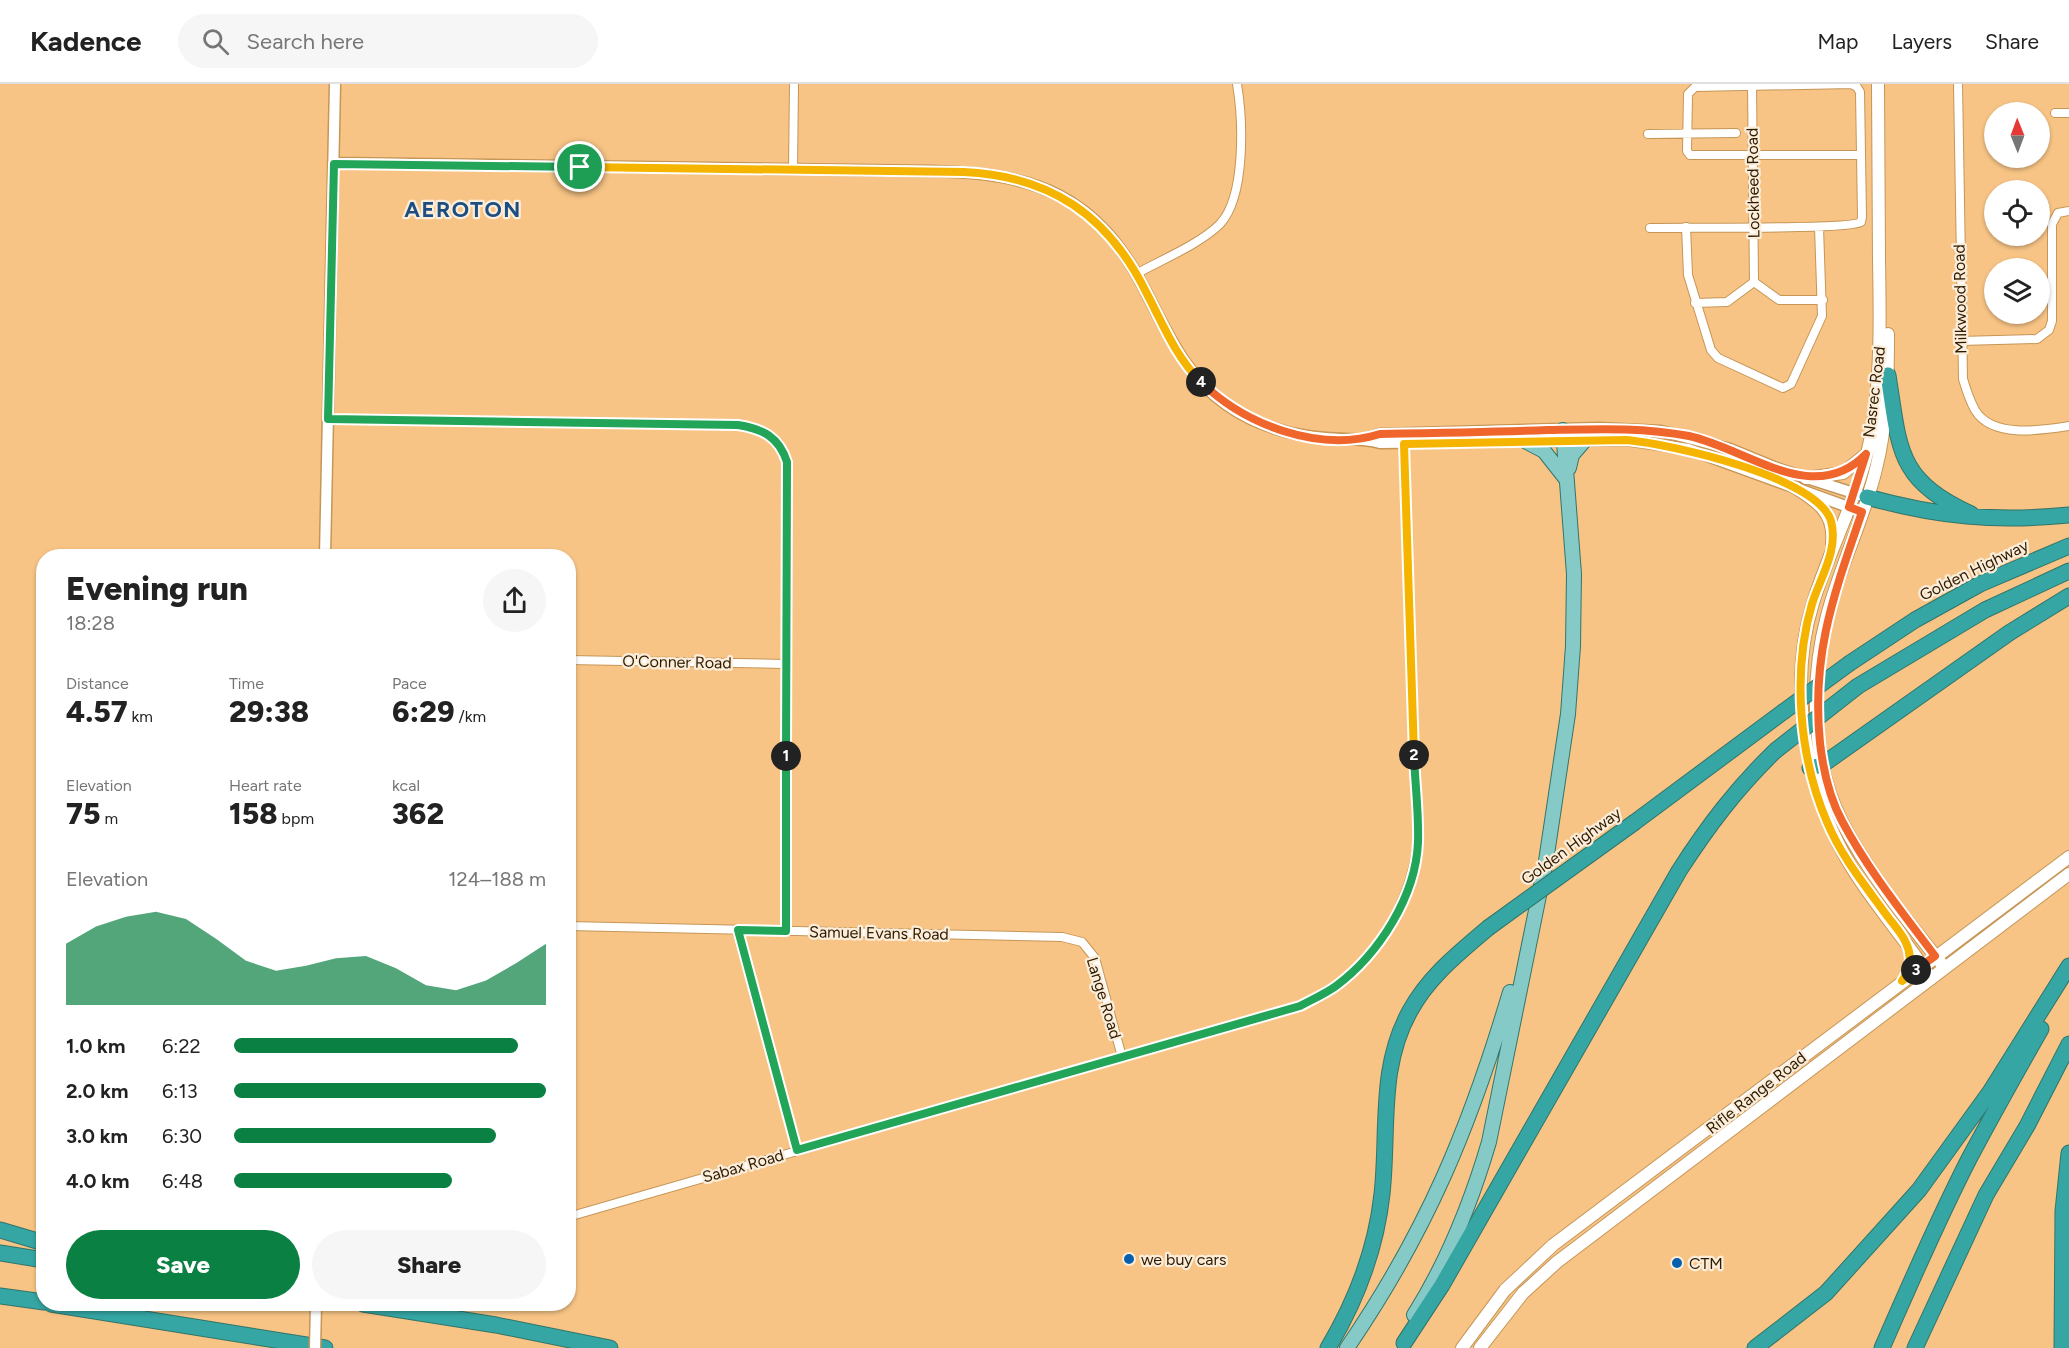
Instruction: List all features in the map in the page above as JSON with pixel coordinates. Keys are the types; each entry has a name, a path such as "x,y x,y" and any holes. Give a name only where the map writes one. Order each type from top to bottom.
{"highway":[{"path":"1888,375 1903,456 1911,472 1932,493 1981,518"},
{"path":"1860,495 1937,514 2031,519 2069,515"},
{"name":"Golden Highway","path":"1328,1348 1362,1279 1378,1220 1386,1089 1399,1035 1410,1010 1429,982 1488,928 1850,663 1915,620 1980,584 2069,546"},
{"path":"1402,1346 1448,1276 1679,871 1715,816 1743,781 1775,751 1858,686 1985,610 2069,571"},
{"path":"1816,766 1991,645 2069,596"},
{"path":"1755,1348 1826,1293 1919,1190 1990,1092 2069,966"},
{"path":"1882,1348 1932,1234 1970,1157 2069,978"},
{"path":"1915,1348 1986,1195 2026,1126 2069,1044"},
{"path":"2062,1346 2063,1211 2069,1153"},
{"path":"0,1230 36,1241"},
{"path":"0,1253 36,1259"},
{"path":"0,1296 36,1301"},
{"path":"95,1311 325,1348"},
{"path":"407,1311 496,1325 610,1348"}],"main road":[{"name":"Nasrec Road","path":"1878,84 1880,348 1872,426 1860,495 1862,512 1827,616 1820,655 1816,709 1816,766 1841,819 1875,877 1945,968"},
{"name":"Nasrec Road","path":"1885,84 1888,375 1878,458 1860,495 1849,507 1812,605 1805,650 1803,721 1816,766 1827,824 1850,865 1931,979"},
{"path":"1402,1346 1413,1317 1450,1249 1474,1193 1489,1142 1559,785 1573,646 1574,573 1563,436"},
{"path":"1566,479 1572,455 1585,440"},
{"path":"1525,441 1544,451 1566,479"},
{"path":"1806,478 1843,473 1866,454"},
{"path":"1796,488 1820,504 1829,516 1833,532 1830,559"},
{"name":"Rifle Range Road","path":"1462,1348 1505,1290 1553,1245 2069,857"},
{"name":"Rifle Range Road","path":"1480,1348 1523,1293 1557,1262 2069,874"},
{"path":"1347,1348 1399,1267 1444,1180 1483,1082 1532,921"},
{"path":"1914,928 1936,944 1952,943"},
{"path":"1902,981 1910,963 1906,943"}],"street":[{"path":"325,549 335,84"},
{"path":"793,169 794,84"},
{"path":"1136,274 1206,234 1218,226 1228,213 1237,189 1240,103 1237,84"},
{"path":"1650,228 1819,227 1852,226 1861,222 1861,155 1860,92 1857,87 1851,84 1698,86 1688,94 1687,152 1690,155 1861,155"},
{"name":"Milkwood Road","path":"1958,84 1960,341 1963,379 1975,410 1982,418 2019,432 2069,426"},
{"name":"Lockheed Road","path":"1752,85 1754,282"},
{"path":"2055,113 2069,113"},
{"path":"1648,134 1736,133"},
{"path":"334,164 982,173 1024,181 1055,193 1097,222 1127,256 1175,350 1196,377 1228,406 1281,430 1326,438 1364,439 1380,434 1403,439 1525,441 1627,428 1671,433 1730,449 1806,478 1860,495"},
{"path":"1960,341 2037,339 2049,330 2052,321 2052,224 2058,213 2069,211"},
{"path":"1686,227 1688,275 1695,303 1714,354 1783,388 1791,384 1821,316 1823,300 1819,227"},
{"path":"1695,303 1727,302 1754,282 1779,300 1823,300"},
{"path":"328,419 738,425 765,431 782,446 787,462 786,931"},
{"path":"1403,439 1563,436 1585,440 1627,440 1678,447 1862,512"},
{"name":"Sabax Road","path":"576,1215 1300,1006 1335,986 1360,964 1387,931 1399,908 1410,882 1418,842 1403,439"},
{"name":"O'Conner Road","path":"576,660 785,664"},
{"name":"Samuel Evans Road","path":"576,926 1062,936 1082,942"},
{"path":"738,930 797,1150"},
{"name":"Lange Road","path":"1082,942 1095,958 1122,1057"},
{"path":"315,1348 316,1311"}],"place":[{"name":"we buy cars","path":"1129,1259"},
{"name":"CTM","path":"1677,1263"}],"district":[{"name":"AEROTON","path":"463,209"}],"route":[{"path":"334,164 580,167 964,172 999,175 1024,181 1055,193 1079,208 1109,234 1127,256 1175,350 1196,377 1215,395 1228,406 1263,423 1305,436 1364,439 1380,434 1627,428 1692,437 1806,478 1827,477 1843,473 1855,466 1866,454 1849,507 1862,512 1827,616 1820,655 1816,709 1822,765 1841,819 1875,877 1935,956 1902,981 1908,972 1910,963 1906,943 1850,865 1827,824 1813,781 1803,721 1802,688 1812,605 1830,559 1833,532 1831,520 1823,506 1796,488 1766,476 1688,449 1659,443 1627,440 1404,444 1410,669 1418,842 1410,882 1399,908 1387,931 1360,964 1335,986 1300,1006 797,1150 738,930 786,931 787,462 782,446 765,431 738,425 328,419 334,164"}]}
